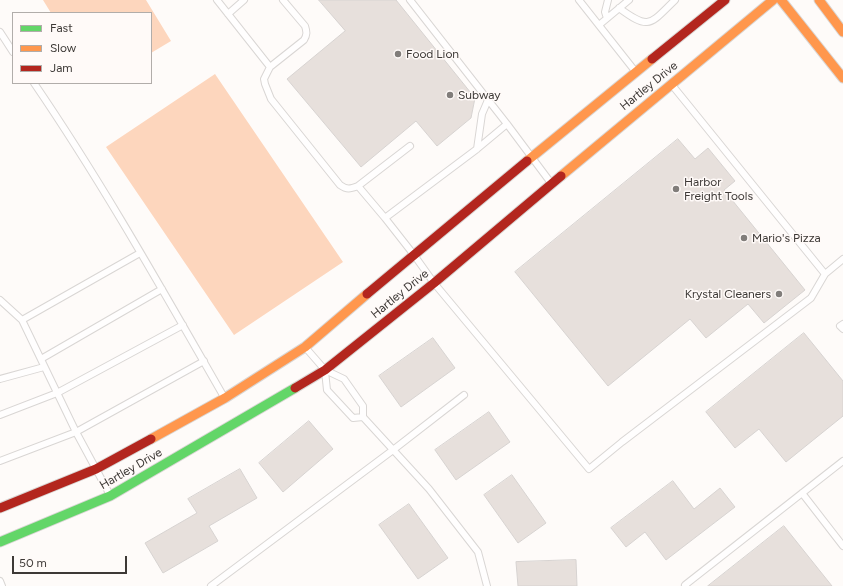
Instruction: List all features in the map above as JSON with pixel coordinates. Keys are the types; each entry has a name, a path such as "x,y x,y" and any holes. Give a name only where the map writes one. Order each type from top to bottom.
{"street":[{"name":"Hartley Drive","path":"0,508 96,469 225,398 306,347 532,157 726,0"},
{"name":"Hartley Drive","path":"0,542 110,496 325,370 434,283 583,157 773,0"},
{"path":"781,0 843,78"},
{"path":"819,0 841,30"},
{"path":"836,6 841,30"}],"lane":[{"path":"217,0 270,67"},
{"path":"228,14 244,0"},
{"path":"283,0 305,26 307,31 304,40 270,67 264,79 264,84 271,99 340,185 344,188 350,189 358,186 410,146"},
{"path":"410,0 552,184"},
{"path":"579,0 636,72"},
{"path":"607,18 605,12 608,0"},
{"path":"599,25 629,0"},
{"path":"619,8 633,18 645,23 655,20 676,0"},
{"path":"0,32 12,50"},
{"path":"0,46 7,43"},
{"path":"672,83 825,274"},
{"path":"35,84 62,125 140,253 225,398"},
{"path":"477,149 482,114 488,100"},
{"path":"385,218 477,149 506,124"},
{"path":"358,186 414,255 434,283 589,469 622,442 811,298 825,274 843,259"},
{"path":"22,320 140,253"},
{"path":"40,359 162,290"},
{"path":"0,300 22,320 76,432 110,496"},
{"path":"843,324 840,326 843,329"},
{"path":"0,415 58,393 183,326"},
{"path":"306,347 325,370 344,379 363,406 363,417 429,489 478,552 486,586"},
{"path":"0,461 76,432 204,362"},
{"path":"0,379 44,366"},
{"path":"325,370 327,390 353,418 363,417"},
{"path":"211,586 464,395"},
{"path":"686,586 685,585 802,493 842,464"},
{"path":"802,493 843,546"},
{"path":"0,581 2,586"}],"shaded area":[{"path":"43,0 146,0 171,41 152,52 152,12 50,12"},
{"path":"215,74 343,262 234,335 106,147"}],"building":[{"path":"319,0 396,0 475,98 471,118 437,146 416,121 361,167 287,79 345,31"},
{"path":"678,139 695,159 708,148 735,181 724,190 805,290 764,323 748,304 706,338 690,319 608,386 515,272"},
{"path":"804,333 843,381 843,416 786,462 759,429 735,448 706,412"},
{"path":"433,338 455,368 401,407 379,376"},
{"path":"489,412 510,442 456,480 435,450"},
{"path":"309,421 333,449 283,492 259,463"},
{"path":"240,469 257,498 209,526 218,541 163,573 145,543 197,513 188,499"},
{"path":"512,475 546,523 518,543 484,495"},
{"path":"673,481 694,509 720,488 735,507 666,560 645,532 626,547 611,528"},
{"path":"409,504 448,558 418,579 379,525"},
{"path":"784,526 832,586 708,586"},
{"path":"576,560 577,586 518,586 516,562"}],"traffic: fast":[{"path":"0,542 110,496 295,388"}],"traffic: slow":[{"path":"561,176 773,0"},
{"path":"781,0 843,78"},
{"path":"819,0 843,32"},
{"path":"527,161 652,59"},
{"path":"151,439 225,398 305,347 367,294"}],"traffic: jam":[{"path":"652,59 725,0"},
{"path":"367,294 527,161"},
{"path":"295,388 325,370 434,283 561,176"},
{"path":"0,508 96,469 151,439"}],"place":[{"name":"Food Lion","path":"398,54"},
{"name":"Subway","path":"450,95"},
{"name":"Harbor Freight Tools","path":"676,189"},
{"name":"Mario's Pizza","path":"744,238"},
{"name":"Krystal Cleaners","path":"779,294"}]}
